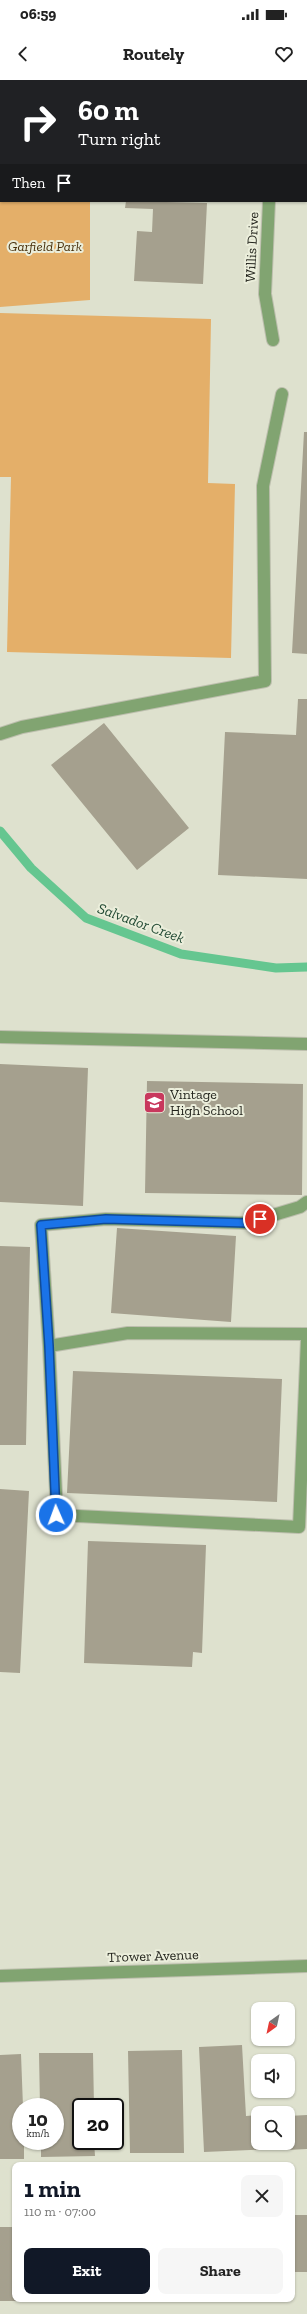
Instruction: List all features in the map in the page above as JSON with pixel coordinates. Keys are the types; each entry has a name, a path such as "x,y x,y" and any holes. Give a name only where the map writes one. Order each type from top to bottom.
{"street":[{"name":"Willis Drive","path":"269,202 265,294 273,340"},
{"path":"4,732 22,727 265,681 263,486 282,394"},
{"path":"0,1037 307,1044"},
{"path":"307,1202 300,1207 247,1223 106,1219 41,1225 49,1346 56,1515 299,1527 307,1339"},
{"path":"49,1346 128,1333 307,1334"},
{"name":"Trower Avenue","path":"0,1976 307,1966"}],"green space":[{"name":"Garfield Park","path":"0,202 90,202 90,300 0,307"},
{"path":"0,313 211,319 208,483 235,484 231,658 7,652 11,477 0,477"}],"building":[{"path":"126,202 207,203 203,284 134,281 137,231 152,232 153,209 125,208"},
{"path":"304,432 307,432 307,654 292,653"},
{"path":"298,699 307,699 307,879 218,875 225,732 296,735"},
{"path":"104,723 189,828 137,870 51,765"},
{"path":"0,1064 88,1068 83,1206 0,1202"},
{"path":"147,1081 303,1084 302,1195 145,1193"},
{"path":"117,1228 236,1236 231,1322 111,1313"},
{"path":"0,1246 30,1247 26,1445 0,1445"},
{"path":"73,1371 282,1379 277,1502 67,1493"},
{"path":"0,1489 29,1491 20,1673 0,1672"},
{"path":"88,1541 206,1545 202,1653 193,1652 192,1667 84,1663"},
{"path":"242,2045 246,2116 251,2116 252,2150 204,2152 199,2047"},
{"path":"182,2050 184,2153 130,2153 128,2051"},
{"path":"39,2053 93,2053 94,2098 72,2098 72,2150 95,2150 95,2156 41,2157 41,2150 64,2150 64,2098 40,2098"},
{"path":"21,2054 23,2098 12,2098 12,2150 24,2150 24,2159 0,2159 0,2055"},
{"path":"307,2115 307,2149 295,2150 295,2116"},
{"path":"295,2215 307,2215 307,2272 295,2272"},
{"path":"0,2227 12,2227 12,2301 0,2301"}],"waterway":[{"name":"Salvador Creek","path":"0,831 31,868 86,918 181,954 276,968 307,967"}],"place":[{"name":"Vintage High School","path":"154,1102"}],"route":[{"path":"56,1515 49,1346 41,1225 106,1219 247,1223 260,1219"}]}
